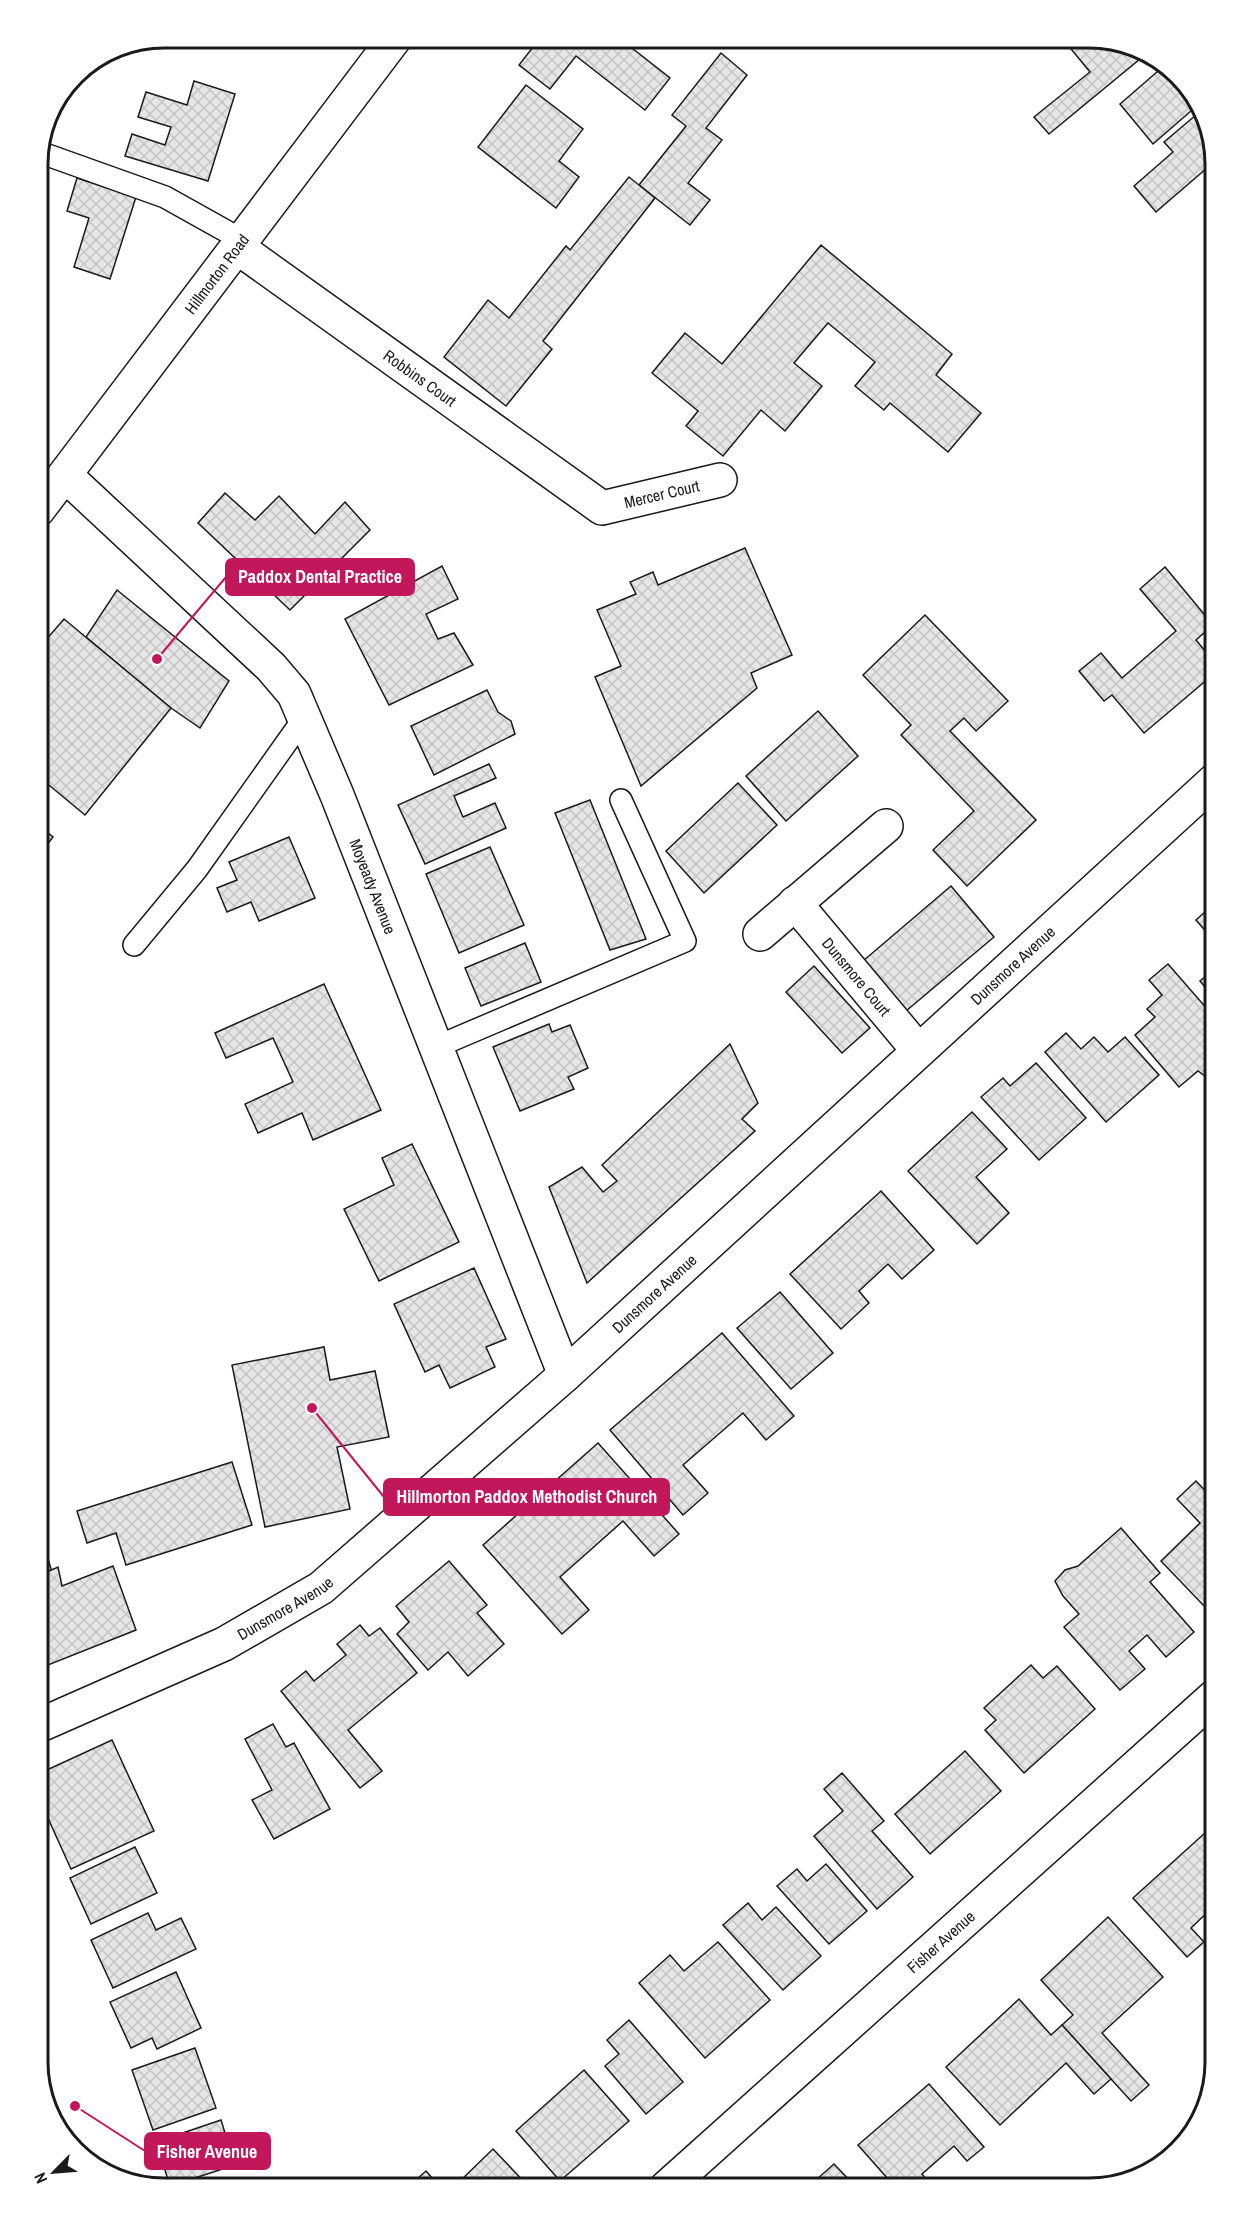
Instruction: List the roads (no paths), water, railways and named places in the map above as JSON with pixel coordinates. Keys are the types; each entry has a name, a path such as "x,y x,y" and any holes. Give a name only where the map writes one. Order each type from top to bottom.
{"main road":[{"name":"Hillmorton Road","path":"48,497 387,48"},
{"name":"Robbins Court","path":"239,244 602,508"},
{"name":"Moyeady Avenue","path":"65,474 271,667 294,694 337,795 566,1374"},
{"name":"Mercer Court","path":"602,508 720,480"},
{"name":"Dunsmore Avenue","path":"48,1722 224,1644 321,1588 566,1374 1205,789"},
{"path":"760,934 886,826"},
{"name":"Dunsmore Court","path":"795,903 918,1050"},
{"name":"Fisher Avenue","path":"677,2178 1205,1705"}],"lane":[{"path":"48,155 165,197 239,244"},
{"path":"134,945 197,869 304,718"},
{"path":"436,1047 685,941 621,800"}],"place":[{"name":"Paddox Dental Practice","path":"157,659"},
{"name":"Hillmorton Paddox Methodist Church","path":"312,1408"},
{"name":"Fisher Avenue","path":"75,2106"}]}
